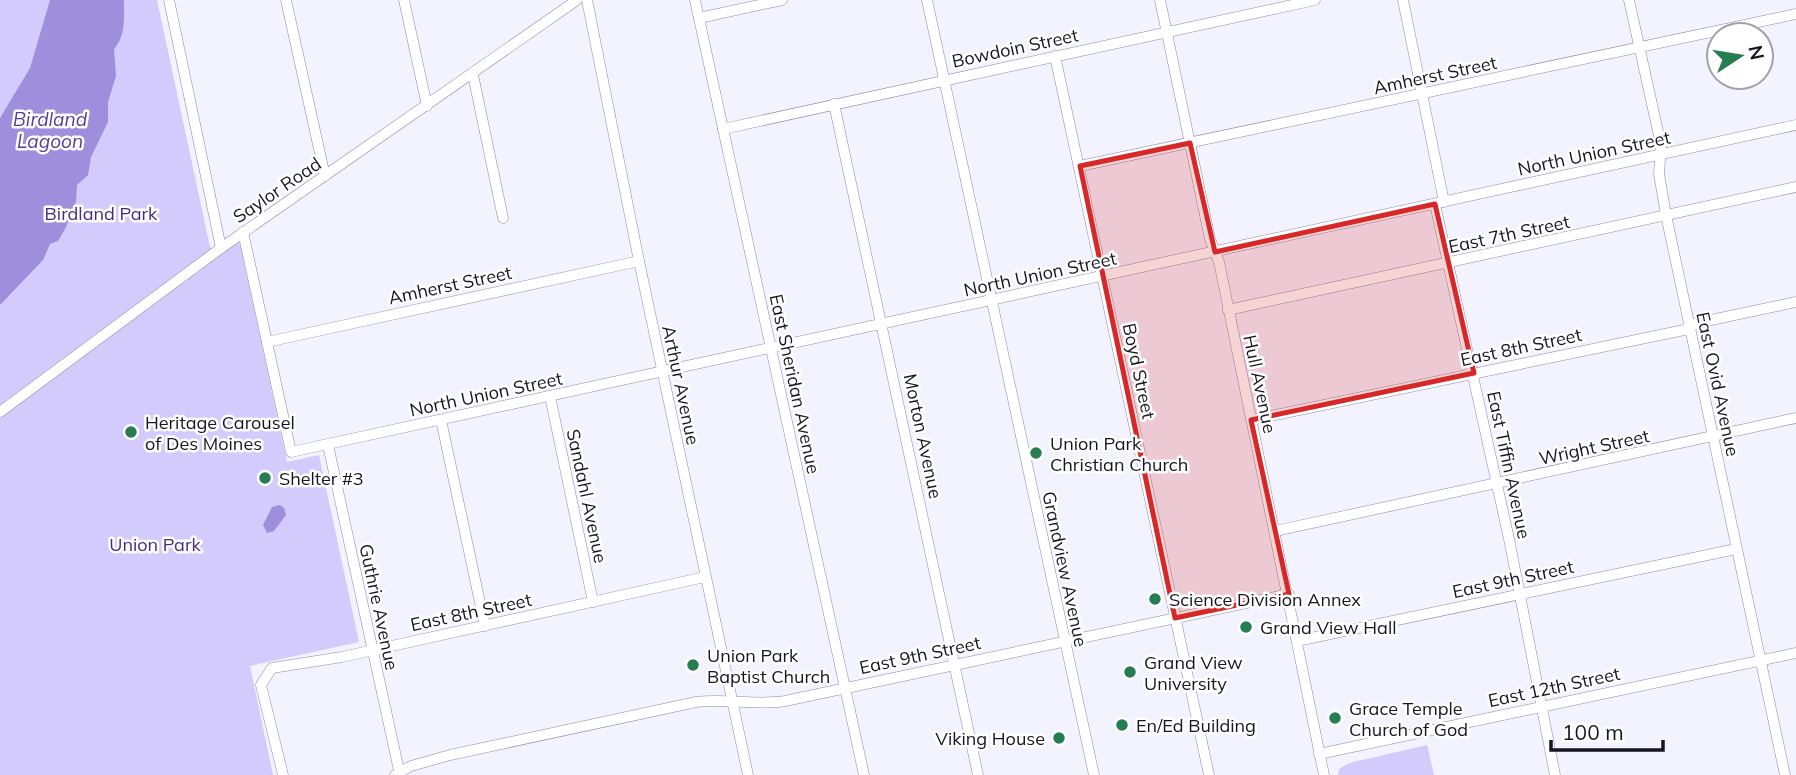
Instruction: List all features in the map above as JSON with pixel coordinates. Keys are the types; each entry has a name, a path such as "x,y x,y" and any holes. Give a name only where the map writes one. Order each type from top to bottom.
{"street":[{"path":"169,0 221,248"},
{"path":"286,0 325,176"},
{"path":"404,0 427,106"},
{"name":"Saylor Road","path":"0,412 243,232 473,75 577,0"},
{"name":"Arthur Avenue","path":"587,0 639,261 748,775"},
{"name":"East Sheridan Avenue","path":"695,0 864,775"},
{"path":"699,18 782,0"},
{"name":"Grandview Avenue","path":"927,0 1094,775"},
{"name":"Hull Avenue","path":"1160,0 1289,594 1324,775"},
{"name":"Bowdoin Street","path":"723,129 1315,0"},
{"name":"East Tiffin Avenue","path":"1403,0 1440,203 1448,264 1474,373 1555,775"},
{"name":"East Ovid Avenue","path":"1629,0 1661,145 1659,156 1666,215 1785,775"},
{"name":"Amherst Street","path":"1080,166 1796,14"},
{"name":"Boyd Street","path":"1055,56 1209,775"},
{"path":"473,75 503,218"},
{"name":"Morton Avenue","path":"834,104 978,775"},
{"name":"North Union Street","path":"267,342 291,452 1796,125"},
{"name":"East 7th Street","path":"1228,310 1796,187"},
{"path":"243,232 267,342"},
{"name":"Amherst Street","path":"267,342 639,261"},
{"name":"East 8th Street","path":"1251,420 1796,302"},
{"name":"Sandahl Avenue","path":"550,396 593,602"},
{"name":"Wright Street","path":"1275,531 1796,418"},
{"path":"441,420 485,626"},
{"name":"Guthrie Avenue","path":"328,445 398,774"},
{"name":"East 9th Street","path":"1297,641 1736,549"},
{"name":"East 8th Street","path":"283,775 262,694 262,680 272,668 485,626 705,577"},
{"name":"East 9th Street","path":"398,774 426,761 696,702 732,700 771,703 1289,594"},
{"name":"East 12th Street","path":"1319,754 1796,653"}],"highlighted area":[{"path":"1190,143 1215,252 1435,204 1474,373 1251,420 1289,594 1175,618 1080,166"}],"green space":[{"name":"Union Park","path":"0,0 157,0 210,247 214,252 237,242 240,244 287,462 319,455 359,642 250,666 273,775 0,775"},
{"path":"1427,745 1434,775 1338,775 1339,769 1349,763"}],"water":[{"name":"Birdland Lagoon","path":"50,0 124,0 122,32 114,49 116,76 108,102 108,122 91,157 88,175 77,185 76,202 66,227 58,241 50,244 43,260 0,305 0,118 30,68"},
{"path":"280,505 286,515 274,531 267,533 263,525 272,507"}],"place":[{"name":"Heritage Carousel of Des Moines","path":"131,432"},
{"name":"Union Park Christian Church","path":"1036,453"},
{"name":"Shelter #3","path":"265,478"},
{"name":"Science Division Annex","path":"1155,599"},
{"name":"Grand View Hall","path":"1246,627"},
{"name":"Union Park Baptist Church","path":"693,665"},
{"name":"Grand View University","path":"1130,672"},
{"name":"Grace Temple Church of God","path":"1335,718"},
{"name":"En/Ed Building","path":"1122,725"},
{"name":"Viking House","path":"1059,738"}],"park label":[{"name":"Birdland Park","path":"101,213"}]}
